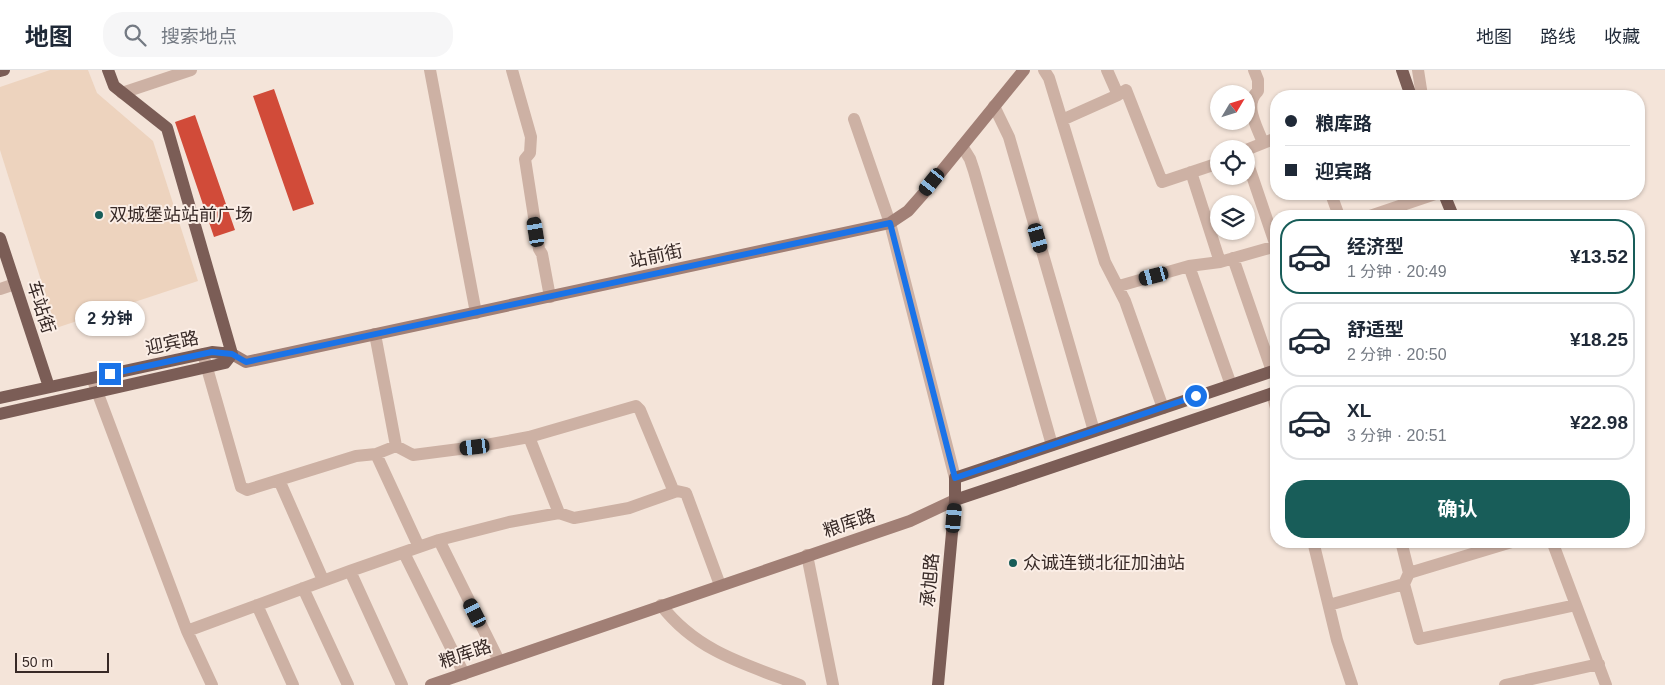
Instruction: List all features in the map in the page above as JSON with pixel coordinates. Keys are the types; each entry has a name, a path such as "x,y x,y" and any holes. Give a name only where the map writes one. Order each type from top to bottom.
{"main road":[{"path":"0,71 4,70"},
{"path":"108,70 114,86 167,128 232,354"},
{"path":"1402,70 1408,90"},
{"name":"车站街","path":"0,238 49,387"},
{"name":"迎宾路","path":"0,398 212,352 232,354"},
{"name":"迎宾路","path":"0,414 225,363 232,354"},
{"path":"955,478 1270,371"},
{"name":"粮库路","path":"955,500 1270,393"},
{"name":"承旭路","path":"938,685 955,500 955,478"}],"street":[{"path":"122,93 191,70"},
{"path":"430,70 476,313"},
{"path":"512,70 530,138 530,153 525,159 539,249 542,254 550,297"},
{"name":"站前街","path":"232,354 246,362 890,223 908,210 1024,70"},
{"path":"1044,70 1049,78 1101,251 1119,286 1134,323 1162,408"},
{"path":"1107,70 1118,95"},
{"path":"1254,70 1258,80 1258,91 1251,98 1250,106 1263,142"},
{"path":"1418,70 1421,90"},
{"path":"1062,120 1126,90 1162,182 1210,166"},
{"path":"994,106 1009,137 1094,431"},
{"path":"854,119 890,223 955,478"},
{"path":"1255,146 1270,140"},
{"path":"962,146 970,159 974,171 1052,445"},
{"path":"1191,172 1220,262"},
{"path":"1255,184 1270,228"},
{"path":"1388,210 1417,200"},
{"path":"1119,286 1189,266 1220,262 1270,248"},
{"path":"1233,258 1270,359"},
{"path":"1189,266 1204,304 1230,385"},
{"path":"0,289 15,284"},
{"path":"375,334 396,446"},
{"path":"203,354 241,487 247,490 356,456 376,454 396,446"},
{"path":"92,378 187,631 212,685"},
{"path":"396,446 412,455 475,447 529,437 636,406 640,410 674,492"},
{"path":"529,437 559,513"},
{"path":"376,454 419,547"},
{"path":"279,480 324,580"},
{"path":"187,631 439,540 509,522 559,513 574,518 629,508 674,492 686,493 720,585"},
{"name":"粮库路","path":"431,685 910,520 955,500"},
{"path":"439,540 499,661"},
{"path":"1316,548 1337,640 1352,685"},
{"path":"1402,548 1406,578 1419,639 1576,604"},
{"path":"1468,548 1469,554"},
{"path":"1329,605 1490,548"},
{"path":"1555,548 1606,685"},
{"path":"404,553 464,674"},
{"path":"807,555 833,685"},
{"path":"350,571 402,685"},
{"path":"303,588 348,685"},
{"path":"257,605 293,685"},
{"path":"661,605 683,630 699,642 729,659 800,685"},
{"path":"1505,685 1598,664"}],"shaded area":[{"name":"双城堡站站前广场","path":"50,70 88,70 97,93 153,141 198,281 56,328 0,150 0,87"}],"building":[{"path":"274,89 314,204 293,211 253,96"},
{"path":"195,115 235,230 214,237 175,122"}],"place":[{"name":"双城堡站站前广场","path":"99,215"},
{"name":"众诚连锁北征加油站","path":"1013,563"}],"route":[{"path":"110,374 212,352 232,354 246,362 890,223 955,478 1196,396"}]}
